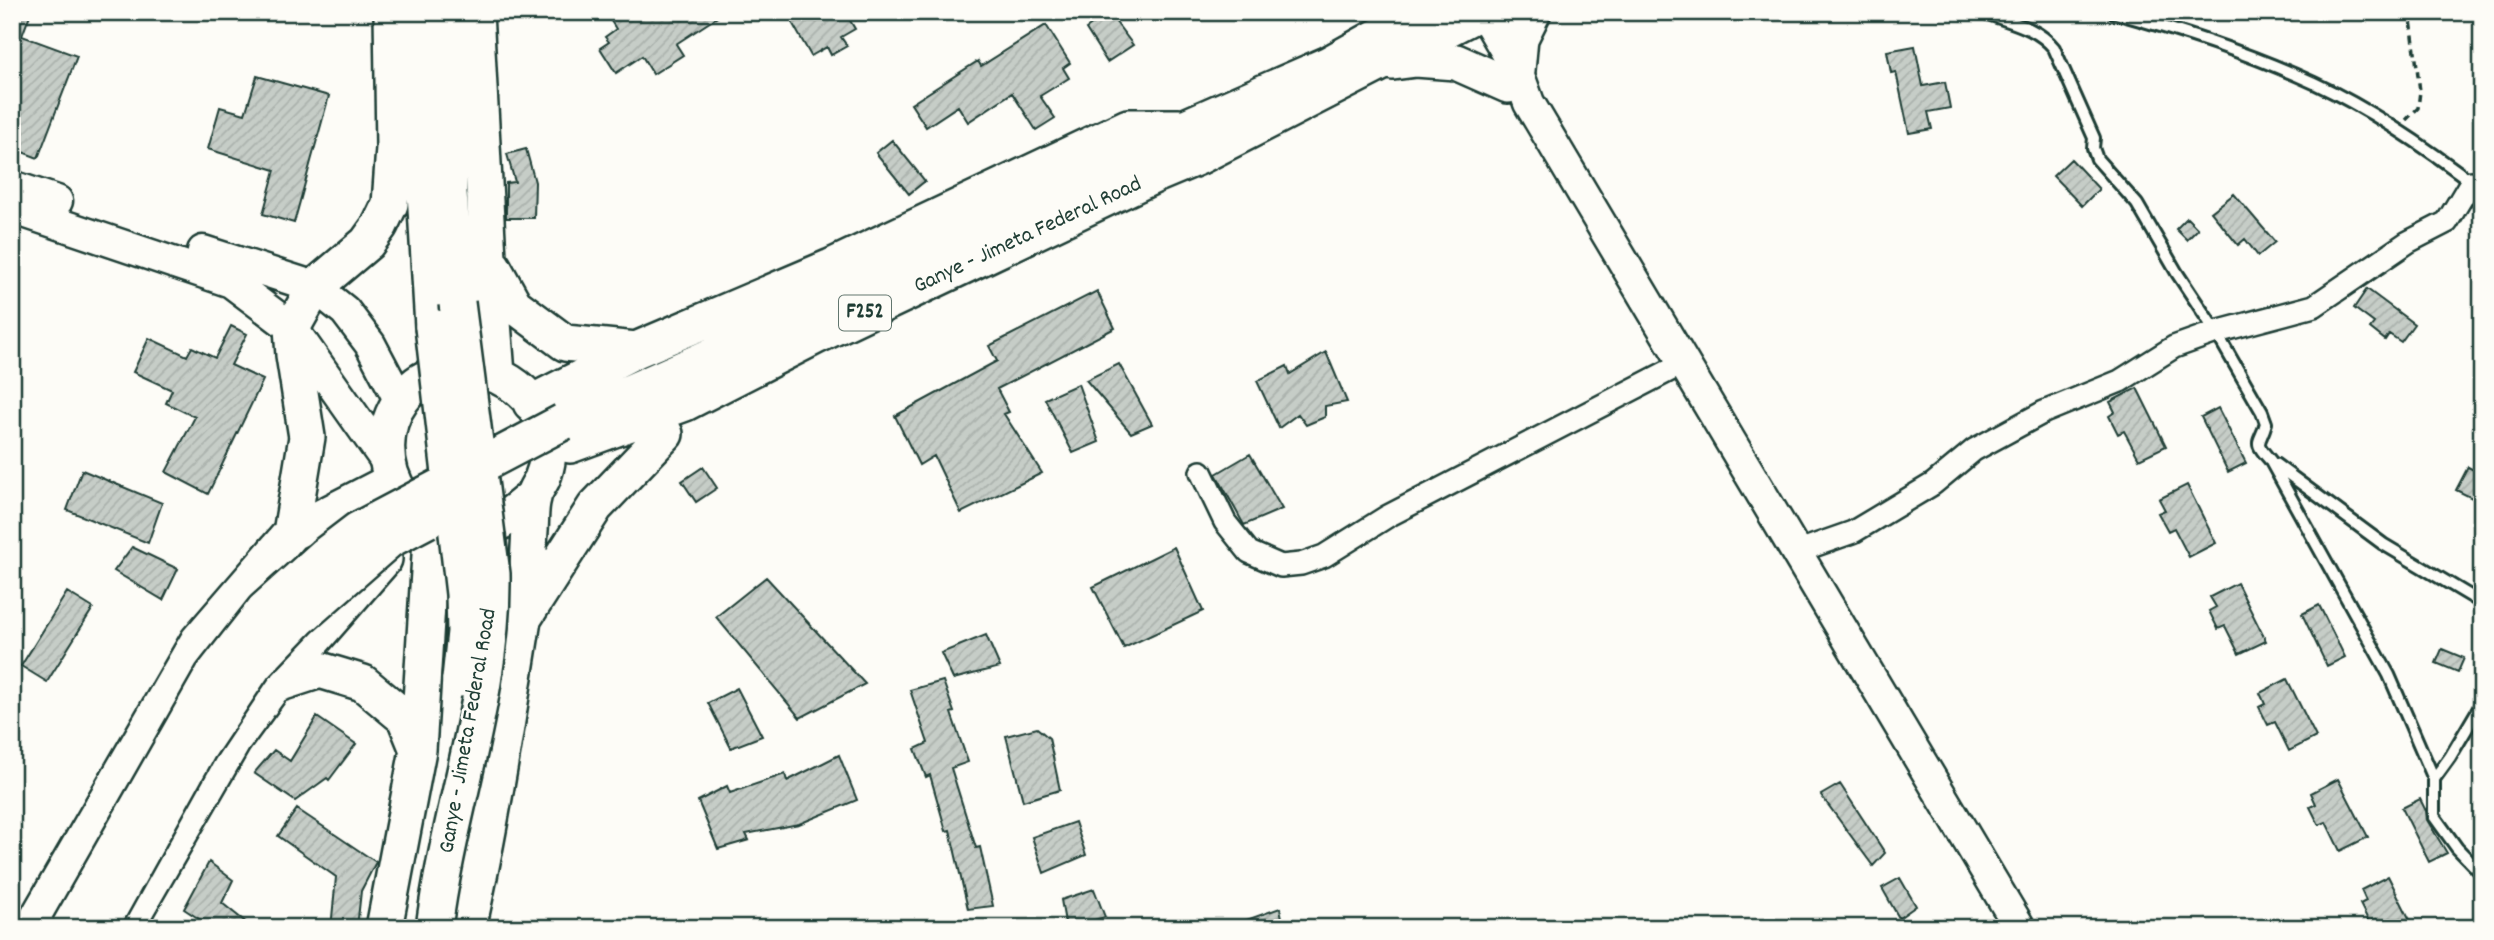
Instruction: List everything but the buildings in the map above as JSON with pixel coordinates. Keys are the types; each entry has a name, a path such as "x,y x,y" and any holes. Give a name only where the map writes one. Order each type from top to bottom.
{"main road":[{"path":"291,533 307,438 293,355 292,328 315,287 367,243 390,204 394,148 392,12"},
{"name":"Ganye - Jimeta Federal Road","path":"412,928 460,683 465,632 464,594 433,327 425,191 420,12"},
{"name":"Ganye - Jimeta Federal Road","path":"1191,142 1422,12"},
{"path":"1518,86 1520,38 1532,12"},
{"path":"469,13 498,374"},
{"name":"Ganye - Jimeta Federal Road","path":"433,928 482,686 492,608 492,574 457,303 449,193 469,13"},
{"path":"1477,14 2020,928"},
{"name":"Ganye - Jimeta Federal Road","path":"566,433 685,403 1151,161 1383,64 1477,14"},
{"path":"1383,64 1416,59 1456,62 1518,86"},
{"path":"12,208 231,282 292,328 389,471 399,494 427,519 462,530 491,527 538,487 665,434 1147,196 1191,142 1128,127 831,267 636,350 531,403"},
{"path":"12,186 315,287 345,311 370,344 400,401"},
{"path":"488,258 514,305 565,343 636,350"},
{"path":"389,471 388,430 400,401 427,378 446,370 467,368 498,374 539,412 547,433 548,455 538,487 523,619 482,863 468,928"},
{"path":"69,928 213,675 264,610 324,556 358,530 566,433"},
{"path":"99,928 199,748 254,666 300,618 389,540 566,433"},
{"path":"523,619 596,507 665,434"},
{"path":"32,928 198,641 291,533 389,471"},
{"path":"125,928 233,741 274,685 427,519"},
{"path":"383,928 418,750 427,519"},
{"path":"274,685 320,670 363,683 405,718 418,750"}],"street":[{"path":"1796,552 1853,532 1933,484 1974,450 2044,412 2120,381 2174,347 2216,332 2314,306 2408,242 2447,222 2476,186"},
{"path":"1201,472 1225,522 1249,552 1281,566 1301,564 1324,556 1388,516 1684,363"}],"lane":[{"path":"1983,12 2032,30 2045,37 2054,48 2094,138 2093,148 2097,159 2137,204 2262,411 2266,423 2257,441 2258,447 2270,460 2383,544 2482,603"},
{"path":"2112,12 2248,54 2317,84 2397,130 2476,186"},
{"path":"2270,460 2389,675 2434,779 2434,816 2482,874"},
{"path":"2434,779 2482,703"}],"path":[{"path":"2397,130 2418,108 2420,91 2410,12"}]}
